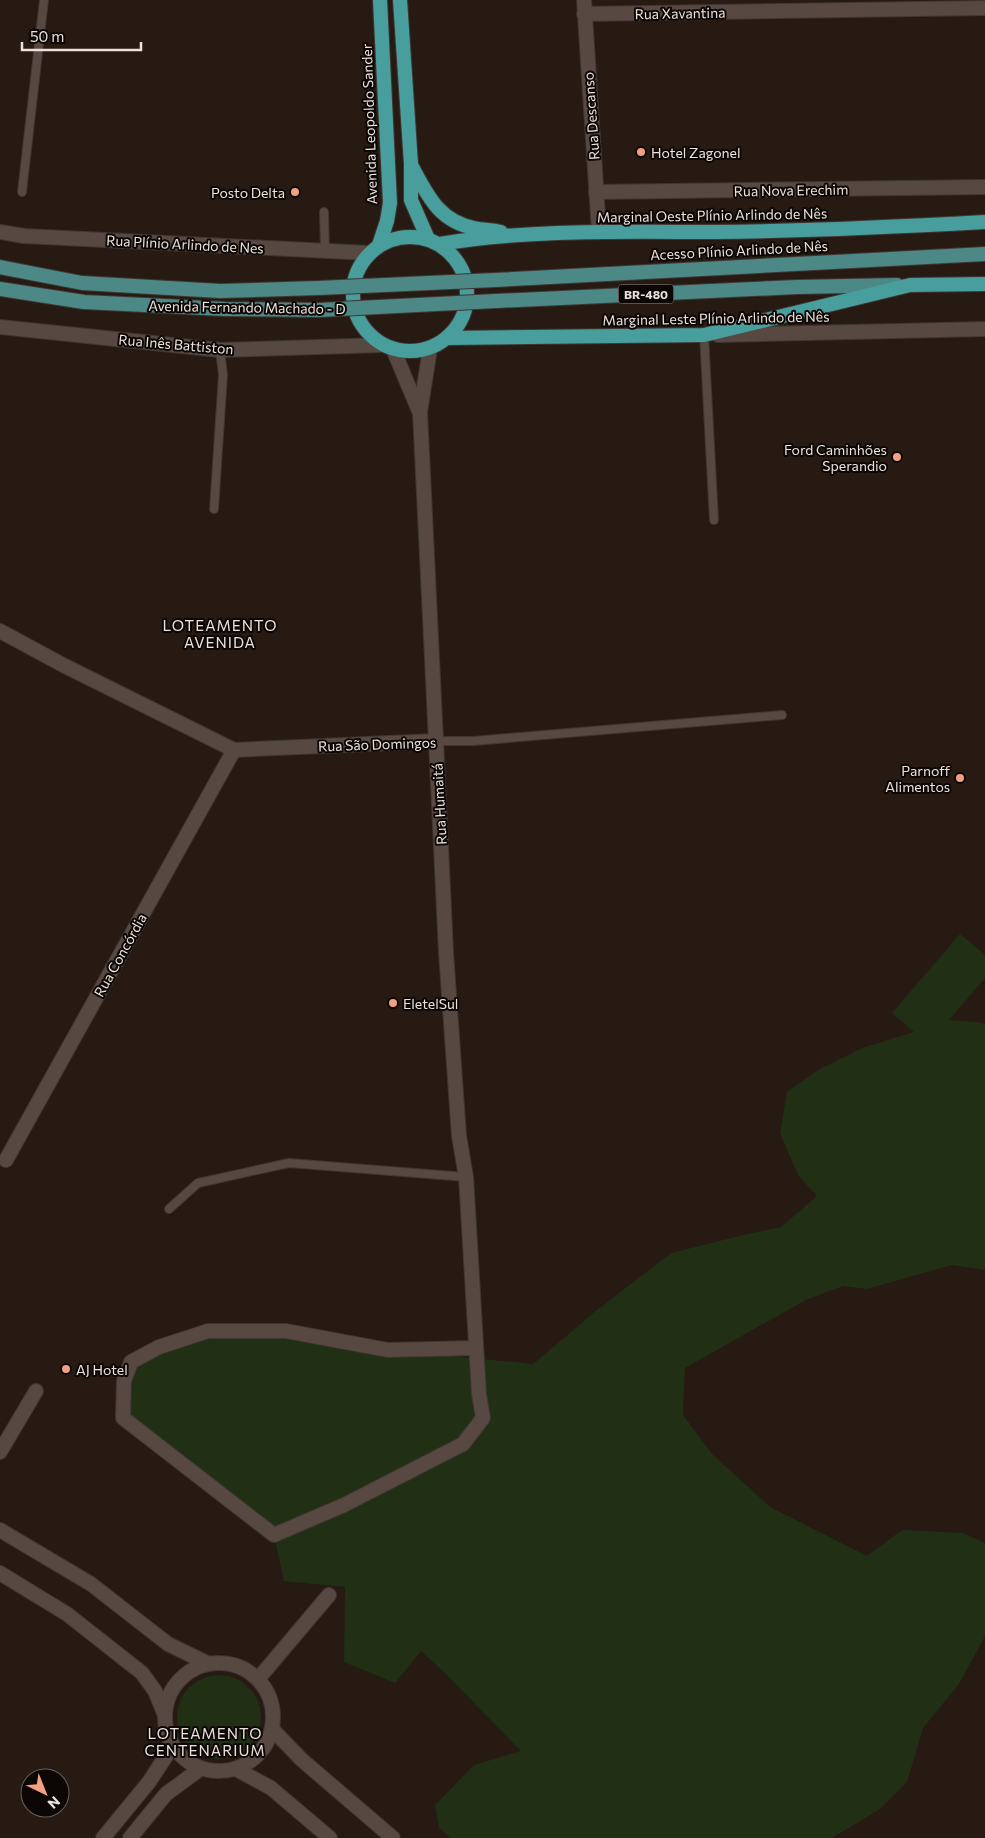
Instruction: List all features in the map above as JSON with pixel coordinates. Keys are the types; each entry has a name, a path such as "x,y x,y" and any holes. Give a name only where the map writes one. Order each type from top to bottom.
{"highway":[{"name":"Avenida Leopoldo Sander","path":"374,249 387,220 390,203 380,0"},
{"path":"400,0 411,164 411,200 434,242"},
{"path":"411,164 430,199 442,214 474,228 519,236"},
{"name":"Marginal Oeste Plínio Arlindo de Nês","path":"434,242 599,232 795,231 985,222"},
{"path":"416,237 434,242 450,252 464,272 467,285 466,308 456,329 448,338 430,349 415,351 388,347 365,331 359,321 353,300 353,287 356,275 361,264 374,249 390,240 416,237"},
{"name":"BR-480","path":"910,285 985,284"},
{"path":"704,335 910,285"},
{"name":"Marginal Leste Plínio Arlindo de Nês","path":"448,338 704,335"}],"main road":[{"name":"Acesso Plínio Arlindo de Nês","path":"495,280 985,254"},
{"name":"Avenida Fernando Machado - D","path":"0,267 82,283 220,291 495,280"},
{"name":"Avenida Fernando Machado - D","path":"0,289 84,302 225,309 319,310 787,287 910,285"}],"street":[{"name":"Rua Descanso","path":"584,0 599,232"},
{"name":"Rua Xavantina","path":"584,14 831,6 985,8"},
{"name":"Rua Nova Erechim","path":"596,192 985,187"},
{"name":"Rua Plínio Arlindo de Nes","path":"0,232 24,236 242,246 324,252 374,249"},
{"name":"Rua Inês Battiston","path":"0,327 220,350 388,347"},
{"name":"Marginal Leste Plínio Arlindo de Nês","path":"704,335 985,329"},
{"name":"Rua Humaitá","path":"388,347 420,412"},
{"name":"Rua Humaitá","path":"430,349 420,412 446,952 459,1136 466,1177 479,1394 483,1418 463,1444 344,1505 274,1535 123,1418 124,1381 131,1362 159,1347 208,1331 286,1331 388,1350 476,1348"},
{"name":"Rua São Domingos","path":"0,631 63,665 234,750 436,741"},
{"name":"Rua Concórdia","path":"6,1160 234,750"},
{"path":"0,1452 36,1390"},
{"path":"0,1530 91,1584 168,1644 208,1664"},
{"path":"0,1573 67,1614 142,1673 155,1691 164,1713"},
{"path":"258,1679 330,1595"},
{"path":"226,1663 243,1668 258,1679 268,1693 273,1711 272,1729 265,1746 252,1760 236,1769 218,1772 200,1769 184,1760 172,1747 165,1731 164,1713 168,1696 178,1681 192,1670 208,1664 226,1663"},
{"path":"272,1729 302,1760 392,1838"},
{"path":"103,1838 149,1782 172,1747"},
{"path":"130,1838 166,1794 200,1769"},
{"path":"236,1769 271,1788 330,1838"}],"lane":[{"path":"22,192 44,0"},
{"path":"324,212 324,252"},
{"path":"704,335 714,520"},
{"path":"214,509 223,375 220,350"},
{"name":"Rua São Domingos","path":"436,741 473,741 782,716"},
{"path":"169,1209 198,1183 288,1163 466,1177"}],"green space":[{"path":"960,934 985,955 985,978 949,1020 985,1024 985,1270 952,1265 867,1289 843,1286 806,1300 685,1368 683,1415 712,1454 770,1507 867,1556 902,1530 963,1533 985,1543 985,1636 959,1684 923,1728 907,1782 880,1809 832,1838 450,1838 439,1828 435,1805 474,1765 521,1751 421,1651 395,1683 344,1662 345,1587 284,1581 274,1535 123,1418 131,1362 208,1331 286,1331 388,1350 533,1364 597,1310 671,1253 781,1227 817,1196 798,1175 780,1133 787,1092 818,1070 862,1048 914,1032 892,1013"},
{"path":"219,1675 242,1682 254,1694 261,1717 254,1740 242,1752 219,1759 196,1752 184,1740 177,1717 184,1694 196,1682"}],"place":[{"name":"Hotel Zagonel","path":"641,152"},
{"name":"Posto Delta","path":"295,192"},
{"name":"Ford Caminhões Sperandio","path":"897,457"},
{"name":"Parnoff Alimentos","path":"960,778"},
{"name":"EletelSul","path":"393,1003"},
{"name":"AJ Hotel","path":"66,1369"}],"district":[{"name":"LOTEAMENTO AVENIDA","path":"220,634"},
{"name":"LOTEAMENTO CENTENARIUM","path":"205,1742"}]}
